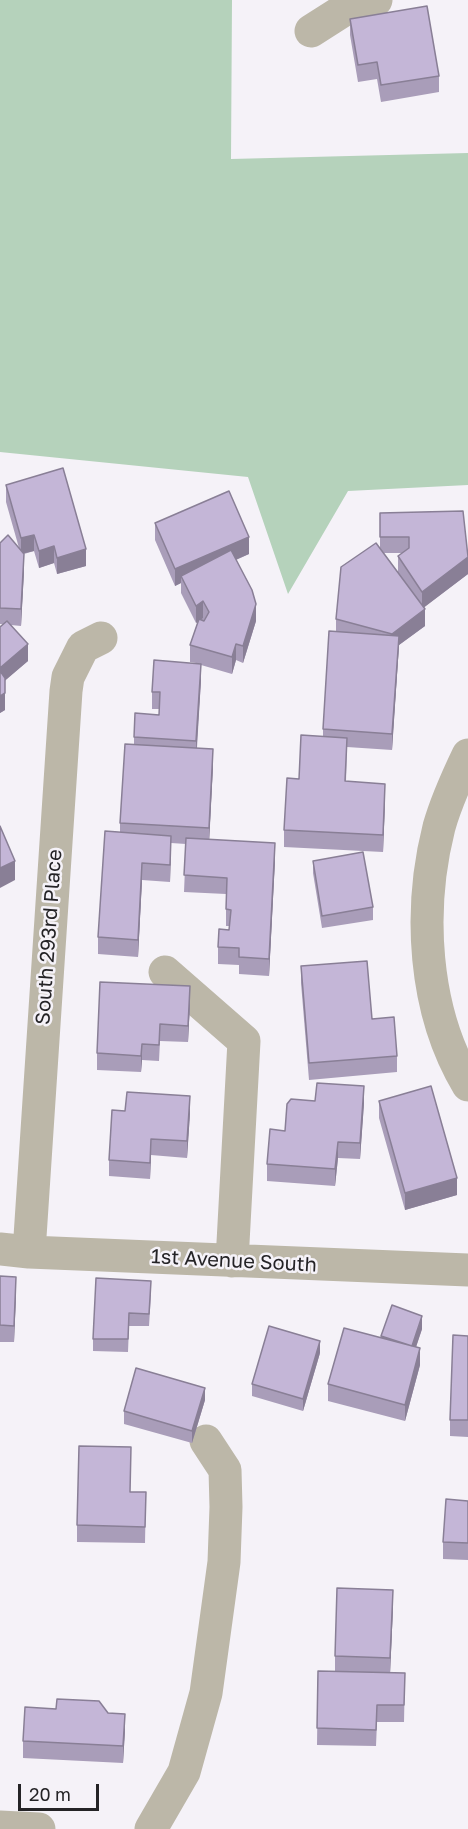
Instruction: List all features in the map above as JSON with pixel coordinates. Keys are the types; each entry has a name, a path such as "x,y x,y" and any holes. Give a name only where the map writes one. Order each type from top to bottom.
{"street":[{"path":"311,31 347,8 376,0"},
{"name":"South 293rd Place","path":"14,1250 66,691 68,677 83,647 101,638"},
{"path":"468,754 450,794 440,825 431,863 428,901 430,968 436,1004 445,1038 468,1086"},
{"path":"165,972 244,1041 232,1261"},
{"name":"1st Avenue South","path":"14,1250 468,1270"},
{"path":"151,1829 184,1772 206,1693 224,1562 226,1507 225,1470 206,1441"},
{"path":"0,1827 39,1829"}],"green space":[{"path":"0,0 232,0 231,159 468,153 468,485 348,491 288,594 248,477 0,452"}],"building":[{"path":"427,6 439,76 381,85 377,62 358,65 350,19"},
{"path":"63,468 86,549 57,558 54,546 39,551 34,535 21,538 6,485"},
{"path":"229,491 249,537 175,569 155,523"},
{"path":"463,511 468,557 422,592 398,556 409,548 409,537 380,537 380,513"},
{"path":"8,535 24,554 21,609 0,608 0,543"},
{"path":"376,543 425,609 392,634 336,619 341,567"},
{"path":"231,550 252,590 256,604 243,646 236,644 232,657 190,645 199,619 204,621 209,612 203,601 196,606 181,576"},
{"path":"7,621 28,644 0,668 0,627"},
{"path":"329,631 399,636 392,734 323,729"},
{"path":"154,660 201,664 196,741 134,737 135,713 159,715 160,692 152,692"},
{"path":"0,671 5,678 5,693 0,696"},
{"path":"301,735 347,738 345,781 385,784 383,835 284,830 287,778 299,779"},
{"path":"125,744 213,749 209,828 120,823"},
{"path":"0,826 15,861 0,868"},
{"path":"105,831 171,836 170,865 142,863 138,940 98,937"},
{"path":"186,838 275,843 269,959 239,957 239,948 218,947 219,929 229,930 231,910 226,909 227,878 184,875"},
{"path":"363,852 373,907 322,916 313,861"},
{"path":"367,961 372,1019 394,1017 397,1056 309,1063 301,966"},
{"path":"100,982 190,986 188,1026 160,1024 159,1045 142,1044 141,1056 97,1053"},
{"path":"317,1083 364,1086 360,1143 338,1142 335,1169 267,1164 270,1129 285,1131 287,1104 291,1099 315,1101"},
{"path":"431,1086 457,1178 405,1193 379,1101"},
{"path":"127,1092 190,1096 187,1141 151,1139 150,1163 109,1160 112,1110 125,1111"},
{"path":"0,1276 16,1277 14,1326 0,1325"},
{"path":"96,1278 151,1281 149,1314 129,1313 128,1339 93,1339"},
{"path":"392,1305 422,1316 412,1346 381,1336"},
{"path":"269,1326 320,1341 303,1399 252,1384"},
{"path":"344,1328 420,1348 405,1405 328,1384"},
{"path":"453,1335 468,1336 468,1420 450,1420"},
{"path":"136,1368 205,1388 192,1431 124,1411"},
{"path":"79,1446 131,1447 130,1492 146,1492 145,1527 77,1525"},
{"path":"446,1499 468,1501 468,1543 443,1542"},
{"path":"337,1588 393,1590 390,1658 335,1656"},
{"path":"318,1671 405,1673 404,1705 377,1705 376,1730 317,1728"},
{"path":"57,1699 99,1701 108,1713 125,1714 123,1746 23,1741 25,1707 56,1709"}]}
